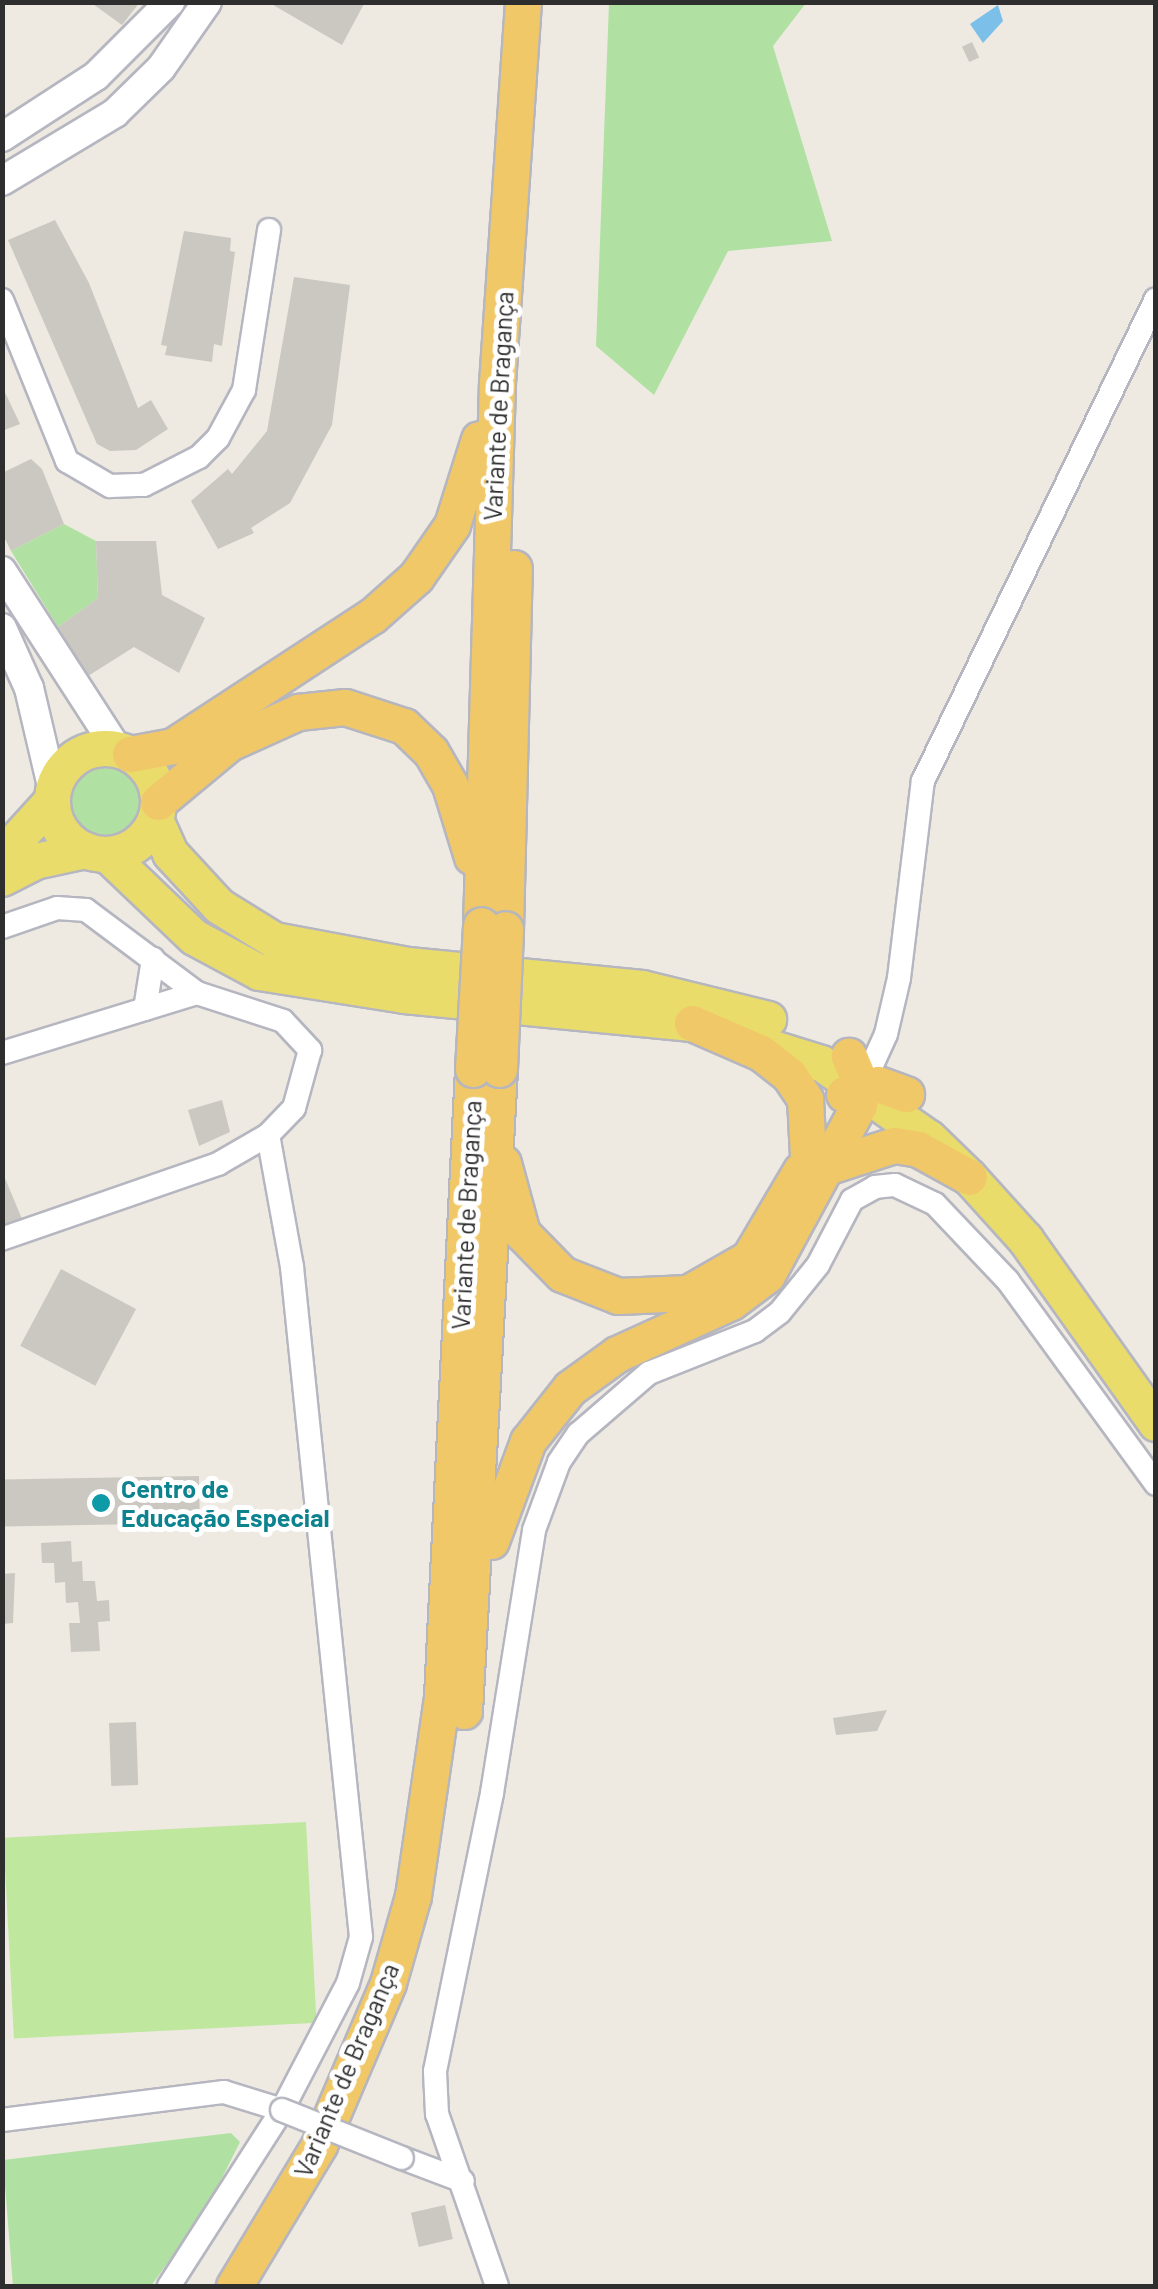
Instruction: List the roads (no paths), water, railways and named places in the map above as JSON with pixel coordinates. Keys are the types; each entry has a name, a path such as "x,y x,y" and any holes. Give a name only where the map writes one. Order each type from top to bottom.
{"highway":[{"name":"Variante de Bragança","path":"234,2286 319,2145 388,1983 412,1896 442,1696 493,927 523,2"},
{"name":"Variante de Bragança","path":"493,927 480,882 496,383 519,102"},
{"path":"124,751 173,746 372,616 416,577 452,524 477,462 484,399 496,383"},
{"path":"156,810 229,743 298,712 364,710 404,726 431,752 450,785 480,882"},
{"path":"692,1023 761,1054 788,1075 805,1099 818,1162"},
{"name":"Variante de Bragança","path":"262,2286 324,2181 407,1987 456,1782 474,1596 494,1128 486,1069"},
{"path":"474,1596 488,1584 491,1540 511,1477 528,1441 570,1388 617,1354 731,1302 767,1275 818,1162 843,1095 860,1070 878,1084 906,1094"},
{"path":"494,1128 522,1233 562,1274 618,1296 688,1293 749,1258 818,1162 894,1146 918,1149 969,1178"}],"main road":[{"path":"2,855 52,796 69,761 100,748 124,751 151,774 156,810 170,853 219,906 274,940 408,965 642,988 719,1004 796,1028 860,1070 1025,1239 1156,1423"},
{"path":"52,796 61,830 96,852 194,936 260,972 404,995 692,1023 860,1070"},
{"path":"2,878 35,861 136,844 156,810"},
{"path":"906,1094 986,1162 1156,1407"}],"street":[{"path":"2,137 96,76 170,2"},
{"path":"2,182 114,113 161,68 207,2"},
{"path":"2,300 67,462 110,486 144,485 199,456 244,390 269,230"},
{"path":"860,1070 900,978 923,781 1156,299"},
{"path":"2,571 85,706 124,751"},
{"path":"5,633 28,642 59,690 85,706"},
{"path":"5,633 34,705 52,796"},
{"path":"2,927 49,910 76,908 197,993 283,1021 310,1050 294,1108 268,1135 218,1164 2,1239"},
{"path":"145,1009 153,959"},
{"path":"2,1053 197,993"},
{"path":"169,2286 282,2110 348,1983 362,1916 292,1267 268,1135"},
{"path":"497,2286 436,2114 435,2072 492,1793 534,1530 558,1462 602,1407 649,1373 755,1330 780,1312 818,1265 852,1200 874,1187 895,1185 936,1204 1008,1281 1156,1484"},
{"path":"2,2120 224,2092 282,2110 463,2182"}],"water":[{"path":"998,5 1003,21 983,43 970,24"}],"place":[{"name":"Centro de Educação Especial","path":"101,1503"}]}
